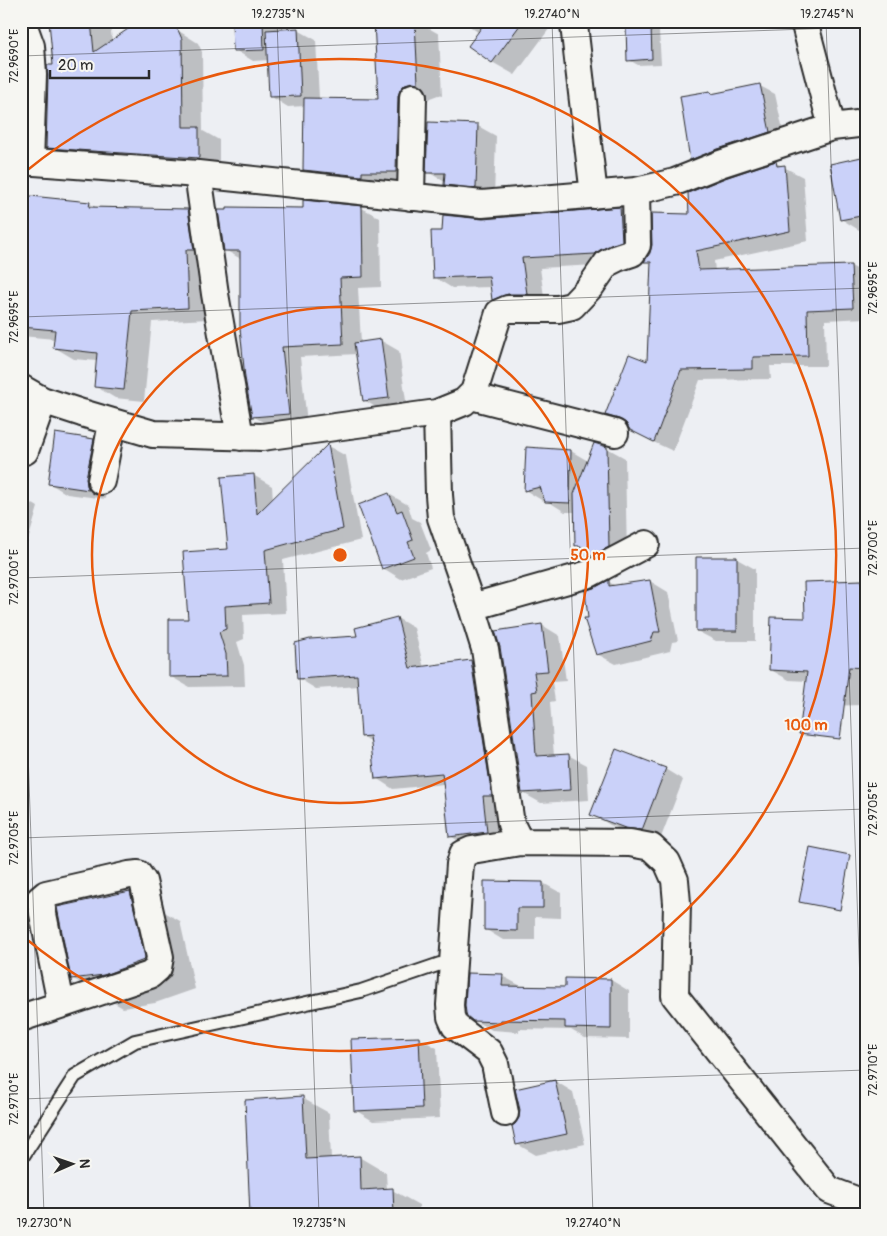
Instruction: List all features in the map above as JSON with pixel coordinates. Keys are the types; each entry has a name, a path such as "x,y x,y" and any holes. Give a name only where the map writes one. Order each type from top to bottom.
{"street":[{"path":"22,21 31,46 33,75 26,161 198,174 482,204 636,191 675,182 720,164 832,127 866,123"},
{"path":"804,21 832,127"},
{"path":"574,24 594,195"},
{"path":"411,196 413,97"},
{"path":"198,174 215,294 240,437"},
{"path":"32,394 112,423 153,434 262,437 437,413 464,402 474,392 499,313 508,309 558,309 572,306 591,286 608,263 617,258 632,254 637,246 636,191"},
{"path":"25,451 40,409 32,394"},
{"path":"471,396 615,433"},
{"path":"437,413 441,518 485,649 511,824 520,842"},
{"path":"101,481 112,423"},
{"path":"472,607 589,574 646,544"},
{"path":"505,1113 495,1064 489,1052 455,1026 451,1017 450,1005 460,864 463,854 472,850 520,842 630,843 651,847 667,862 674,880 677,902 675,996 829,1190 866,1204"},
{"path":"21,1018 150,975 158,968 160,957 143,881 138,874 46,894 39,900 61,1004"}],"lane":[{"path":"21,1159 75,1076 135,1041 361,991 440,964"}],"building":[{"path":"49,21 91,21 94,52 140,21 166,21 178,30 182,39 183,127 199,127 199,158 46,148 47,65 53,65"},
{"path":"232,21 263,21 264,50 233,51"},
{"path":"374,21 415,21 418,83 405,84 398,96 396,172 362,172 362,176 303,170 304,98 378,99"},
{"path":"486,21 523,21 492,63 468,46"},
{"path":"651,25 652,59 627,61 626,26"},
{"path":"298,28 301,96 269,97 266,30"},
{"path":"760,84 770,132 690,160 680,96 710,91 711,94"},
{"path":"428,122 478,124 476,188 444,185 445,173 426,173"},
{"path":"866,156 866,215 840,220 830,164"},
{"path":"776,161 777,166 785,165 790,231 696,251 699,270 851,265 853,308 807,310 808,356 753,357 753,369 681,370 654,442 630,430 626,423 619,419 605,415 629,354 647,361 651,262 644,262 650,253 652,245 651,213 689,214 688,193"},
{"path":"21,195 90,202 89,207 188,209 194,250 186,250 188,308 132,311 124,390 94,387 97,353 53,348 55,330 21,327"},
{"path":"303,200 362,206 363,277 340,278 343,344 282,347 289,414 252,417 245,378 240,328 240,251 224,251 218,210 227,210 227,207 303,208"},
{"path":"620,207 622,241 595,254 522,258 527,294 508,294 492,300 489,276 433,278 431,231 442,231 443,215 483,219"},
{"path":"381,339 389,398 363,401 354,343"},
{"path":"55,433 94,439 86,478 89,490 48,484"},
{"path":"594,443 607,447 609,547 583,560 581,546 575,546 574,494"},
{"path":"328,444 343,529 265,550 269,603 225,606 226,629 219,632 226,654 227,676 169,677 169,619 188,619 183,552 228,549 221,477 254,474 257,514"},
{"path":"526,447 571,450 570,503 545,502 540,487 524,491"},
{"path":"389,493 397,512 402,510 413,540 408,542 414,557 382,569 358,505"},
{"path":"696,557 737,557 737,631 696,631"},
{"path":"609,580 609,586 650,580 660,632 654,632 651,641 596,655 584,618 588,618 585,591"},
{"path":"862,580 864,619 866,619 866,668 849,667 840,739 799,734 807,672 769,670 771,617 805,618 804,582"},
{"path":"397,617 410,668 471,660 492,796 483,796 487,832 449,837 442,773 375,779 370,736 361,737 357,675 297,679 295,643 310,639 357,636 355,628"},
{"path":"542,624 548,671 534,672 537,691 532,692 536,756 569,754 571,790 522,793 500,647 495,631"},
{"path":"616,749 666,768 642,830 625,828 590,815"},
{"path":"810,847 850,855 840,910 799,902"},
{"path":"484,881 543,882 543,908 517,908 517,931 484,930"},
{"path":"130,891 145,957 144,960 104,975 71,979 57,907"},
{"path":"467,973 503,974 502,986 565,987 565,978 611,979 611,1029 565,1028 565,1021 473,1021 467,1016 465,1005"},
{"path":"419,1037 422,1108 354,1111 351,1039"},
{"path":"555,1080 567,1134 516,1145 512,1126 519,1118 520,1110 515,1089"},
{"path":"303,1096 306,1159 360,1156 361,1190 393,1188 394,1215 250,1215 245,1100"}]}
